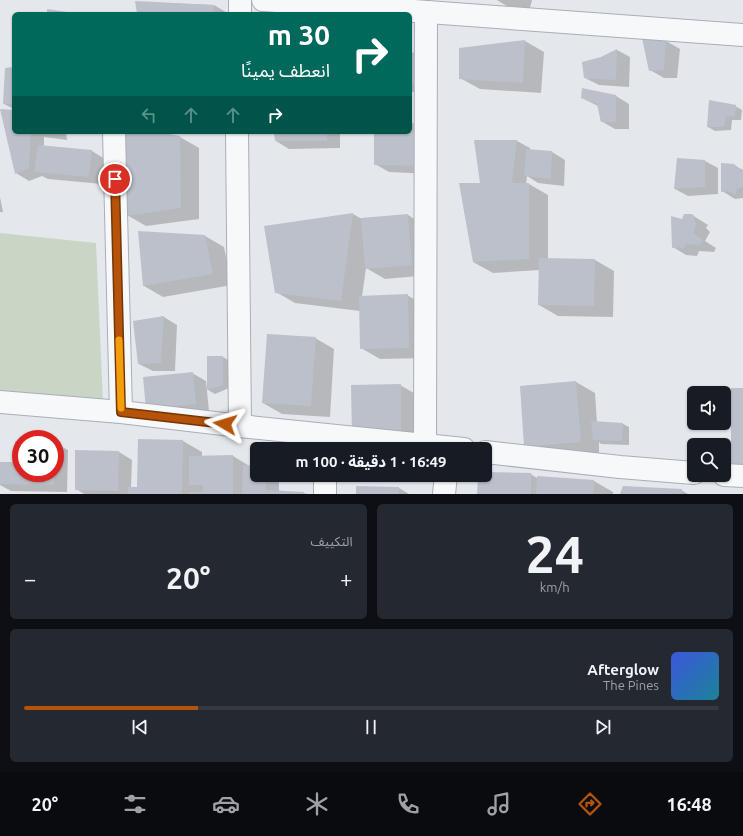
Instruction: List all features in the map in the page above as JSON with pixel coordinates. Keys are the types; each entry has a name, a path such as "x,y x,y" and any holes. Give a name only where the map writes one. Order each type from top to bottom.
{"street":[{"path":"240,0 240,12"},
{"path":"262,0 743,35"},
{"path":"425,442 426,12"},
{"path":"114,134 121,412"},
{"path":"237,134 240,426"},
{"path":"0,402 121,412 240,426 326,442"},
{"path":"492,453 620,467 687,472"},
{"path":"731,475 743,476"},
{"path":"325,494 326,482"},
{"path":"444,494 445,482"}],"green space":[{"path":"0,233 96,243 103,402 0,397"}],"building":[{"path":"135,1 214,5 214,12 137,12"},
{"path":"47,9 67,12 47,12"},
{"path":"642,38 666,40 664,70 649,71"},
{"path":"525,40 523,83 459,79 459,48"},
{"path":"617,49 616,80 584,78 582,62 601,57"},
{"path":"417,52 420,72 415,84 412,84 412,53"},
{"path":"12,67 12,104 3,104 5,68"},
{"path":"582,88 616,95 616,122 601,122 597,104 581,98"},
{"path":"709,100 736,105 735,116 726,117 724,127 707,127"},
{"path":"0,109 12,110 12,134 31,134 29,168 15,174"},
{"path":"412,123 419,123 420,166 374,165 374,134 412,134"},
{"path":"126,134 168,134 180,136 181,208 126,216"},
{"path":"274,134 327,134 327,141 275,141"},
{"path":"474,140 517,140 512,183 529,183 529,259 473,262 459,183 480,183"},
{"path":"38,145 92,150 89,177 34,172"},
{"path":"526,149 552,151 551,179 524,176"},
{"path":"677,158 705,160 705,187 674,189"},
{"path":"721,163 734,164 743,172 743,187 737,189 736,195 728,191 721,192"},
{"path":"353,213 341,301 275,293 264,226"},
{"path":"408,214 412,265 365,269 361,218"},
{"path":"684,214 692,214 695,217 693,220 697,223 693,233 703,240 700,245 686,244 683,249 678,247 672,248 671,216 682,219"},
{"path":"138,231 205,235 213,274 143,286"},
{"path":"539,258 595,259 594,306 538,305"},
{"path":"408,294 409,348 360,349 359,296"},
{"path":"164,316 161,363 138,364 133,321"},
{"path":"267,334 316,337 311,406 262,403"},
{"path":"207,356 223,356 223,385 207,390"},
{"path":"193,372 196,404 146,409 143,377"},
{"path":"576,381 581,442 524,447 520,386"},
{"path":"401,384 401,434 352,435 351,385"},
{"path":"731,388 743,388 743,465 731,465"},
{"path":"591,421 623,423 622,441 593,440"},
{"path":"138,439 183,440 182,494 128,494 128,487 137,487"},
{"path":"75,450 119,451 118,491 75,490"},
{"path":"233,455 233,494 189,494 189,492 203,492 203,485 189,485 189,456"},
{"path":"0,462 12,462 12,482 54,482 54,485 0,484"},
{"path":"243,465 250,466 250,482 266,482 266,490 304,492 304,494 242,494"},
{"path":"492,472 531,473 531,494 477,494 478,482 492,482"},
{"path":"537,476 594,480 593,494 536,494"},
{"path":"356,486 399,487 399,494 356,494"},
{"path":"623,486 682,489 681,494 620,494"}],"slow traffic":[{"path":"119,340 121,408"}],"route":[{"path":"115,179 121,412 225,424"}]}
